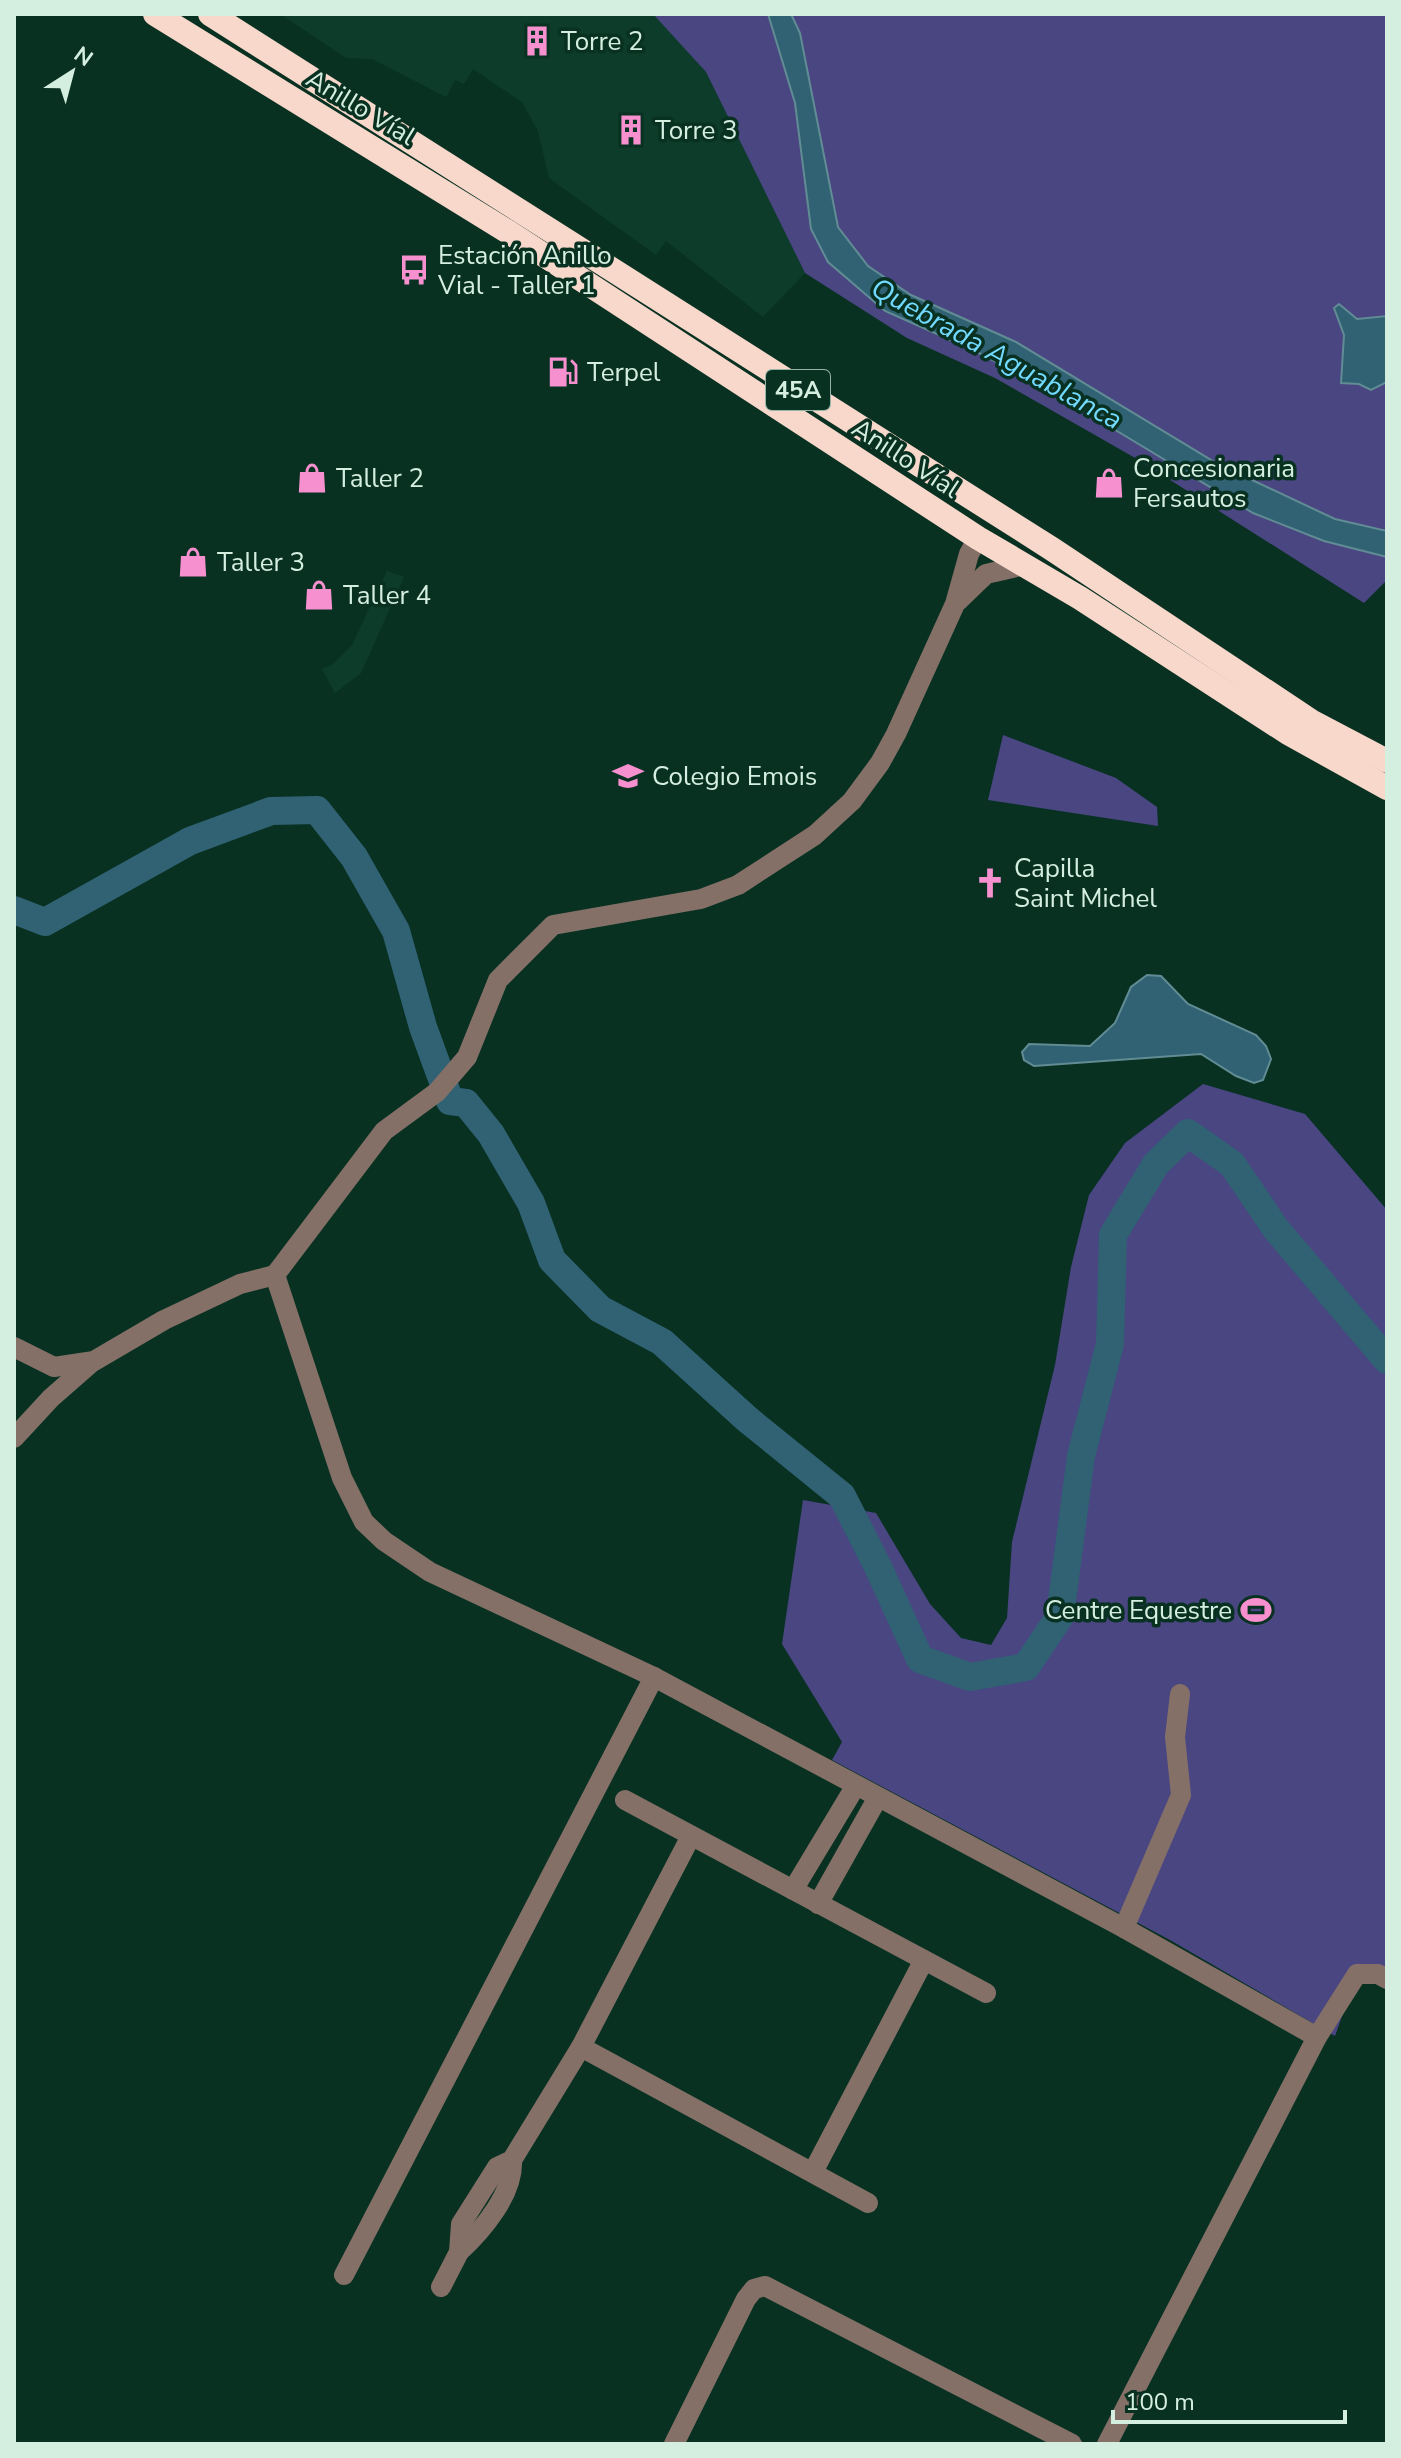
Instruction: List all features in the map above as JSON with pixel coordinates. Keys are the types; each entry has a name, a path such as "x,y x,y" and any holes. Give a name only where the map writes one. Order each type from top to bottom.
{"highway":[{"name":"Anillo Víal","path":"155,14 355,134 978,538 1288,733 1387,788"},
{"name":"Anillo Víal","path":"210,14 1052,549 1311,721 1387,761"}],"street":[{"path":"14,1438 51,1398 94,1361 164,1320 240,1284 275,1275 384,1131 437,1092 467,1057 498,980 553,925 701,899 738,885 815,835 852,801 880,763 896,734 955,604 969,554 978,538"},
{"path":"955,604 982,576 1002,568 1025,565"},
{"path":"275,1275 325,1432 351,1501 364,1522 384,1541 430,1572 654,1677 877,1799 1124,1928 1317,2037"},
{"path":"14,1347 54,1367 94,1361"},
{"path":"344,2275 654,1677"},
{"path":"1124,1928 1181,1795 1175,1737 1180,1694"},
{"path":"793,1890 855,1787"},
{"path":"818,1904 877,1799"},
{"path":"625,1800 986,1993"},
{"path":"441,2287 459,2252 461,2224 497,2167 512,2160 581,2047 691,1836"},
{"path":"813,2172 924,1960"},
{"path":"1107,2444 1317,2037 1357,1974 1378,1974 1387,1979"},
{"path":"581,2047 868,2203"},
{"path":"674,2444 746,2299 754,2289 765,2286 1072,2444"}],"shaded area":[{"path":"280,14 653,14 706,72 805,273 763,317 666,241 656,255 549,178 538,131 522,102 473,69 464,84 455,80 446,97 372,59 346,58"},
{"path":"653,14 768,14 795,103 811,229 975,351 1044,387 1253,513 1324,541 1387,557 1387,580 1364,603 1137,459 995,378 907,338 805,273 706,72"},
{"path":"791,14 1387,14 1387,531 1335,519 1218,464 1016,342 911,295 868,266 838,227 800,33"},
{"path":"387,571 404,577 361,673 335,693 322,669 332,665 352,645"},
{"path":"1003,735 1116,778 1157,807 1158,826 988,800"},
{"path":"1203,1084 1305,1114 1387,1210 1387,1988 1357,1974 1335,2036 1170,1940 832,1760 842,1742 782,1644 803,1500 876,1513 930,1604 961,1638 991,1645 1007,1618 1012,1542 1055,1365 1071,1267 1089,1195 1125,1143"}],"water":[{"name":"Quebrada Aguablanca","path":"768,14 791,14 800,33 838,227 868,266 911,295 1016,342 1218,464 1335,519 1387,531 1387,557 1324,541 1253,513 1044,387 975,351 885,311 828,262 811,229 795,103"},
{"path":"1339,304 1357,319 1387,316 1387,382 1371,390 1359,384 1341,383 1344,335 1334,308"},
{"path":"1147,975 1161,976 1188,1004 1256,1035 1266,1046 1271,1059 1263,1080 1254,1083 1236,1076 1201,1054 1034,1066 1024,1060 1022,1052 1029,1044 1090,1046 1115,1023 1131,987"}],"waterway":[{"path":"14,910 45,922 190,841 271,811 317,810 354,857 396,931 423,1027 450,1101 466,1103 491,1134 531,1203 552,1260 600,1309 662,1342 747,1419 842,1496 920,1659 970,1677 1026,1667 1060,1616 1081,1456 1110,1344 1113,1235 1156,1164 1188,1133 1232,1164 1276,1229 1387,1360"}],"place":[{"name":"Torre 2","path":"537,41"},
{"name":"Torre 3","path":"631,130"},
{"name":"Estación Anillo Vial - Taller 1","path":"414,270"},
{"name":"Terpel","path":"563,372"},
{"name":"Taller 2","path":"312,478"},
{"name":"Concesionaria Fersautos","path":"1109,483"},
{"name":"Taller 3","path":"193,562"},
{"name":"Taller 4","path":"319,595"},
{"name":"Colegio Emois","path":"628,776"},
{"name":"Capilla Saint Michel","path":"990,883"},
{"name":"Centre Equestre","path":"1256,1610"}]}
